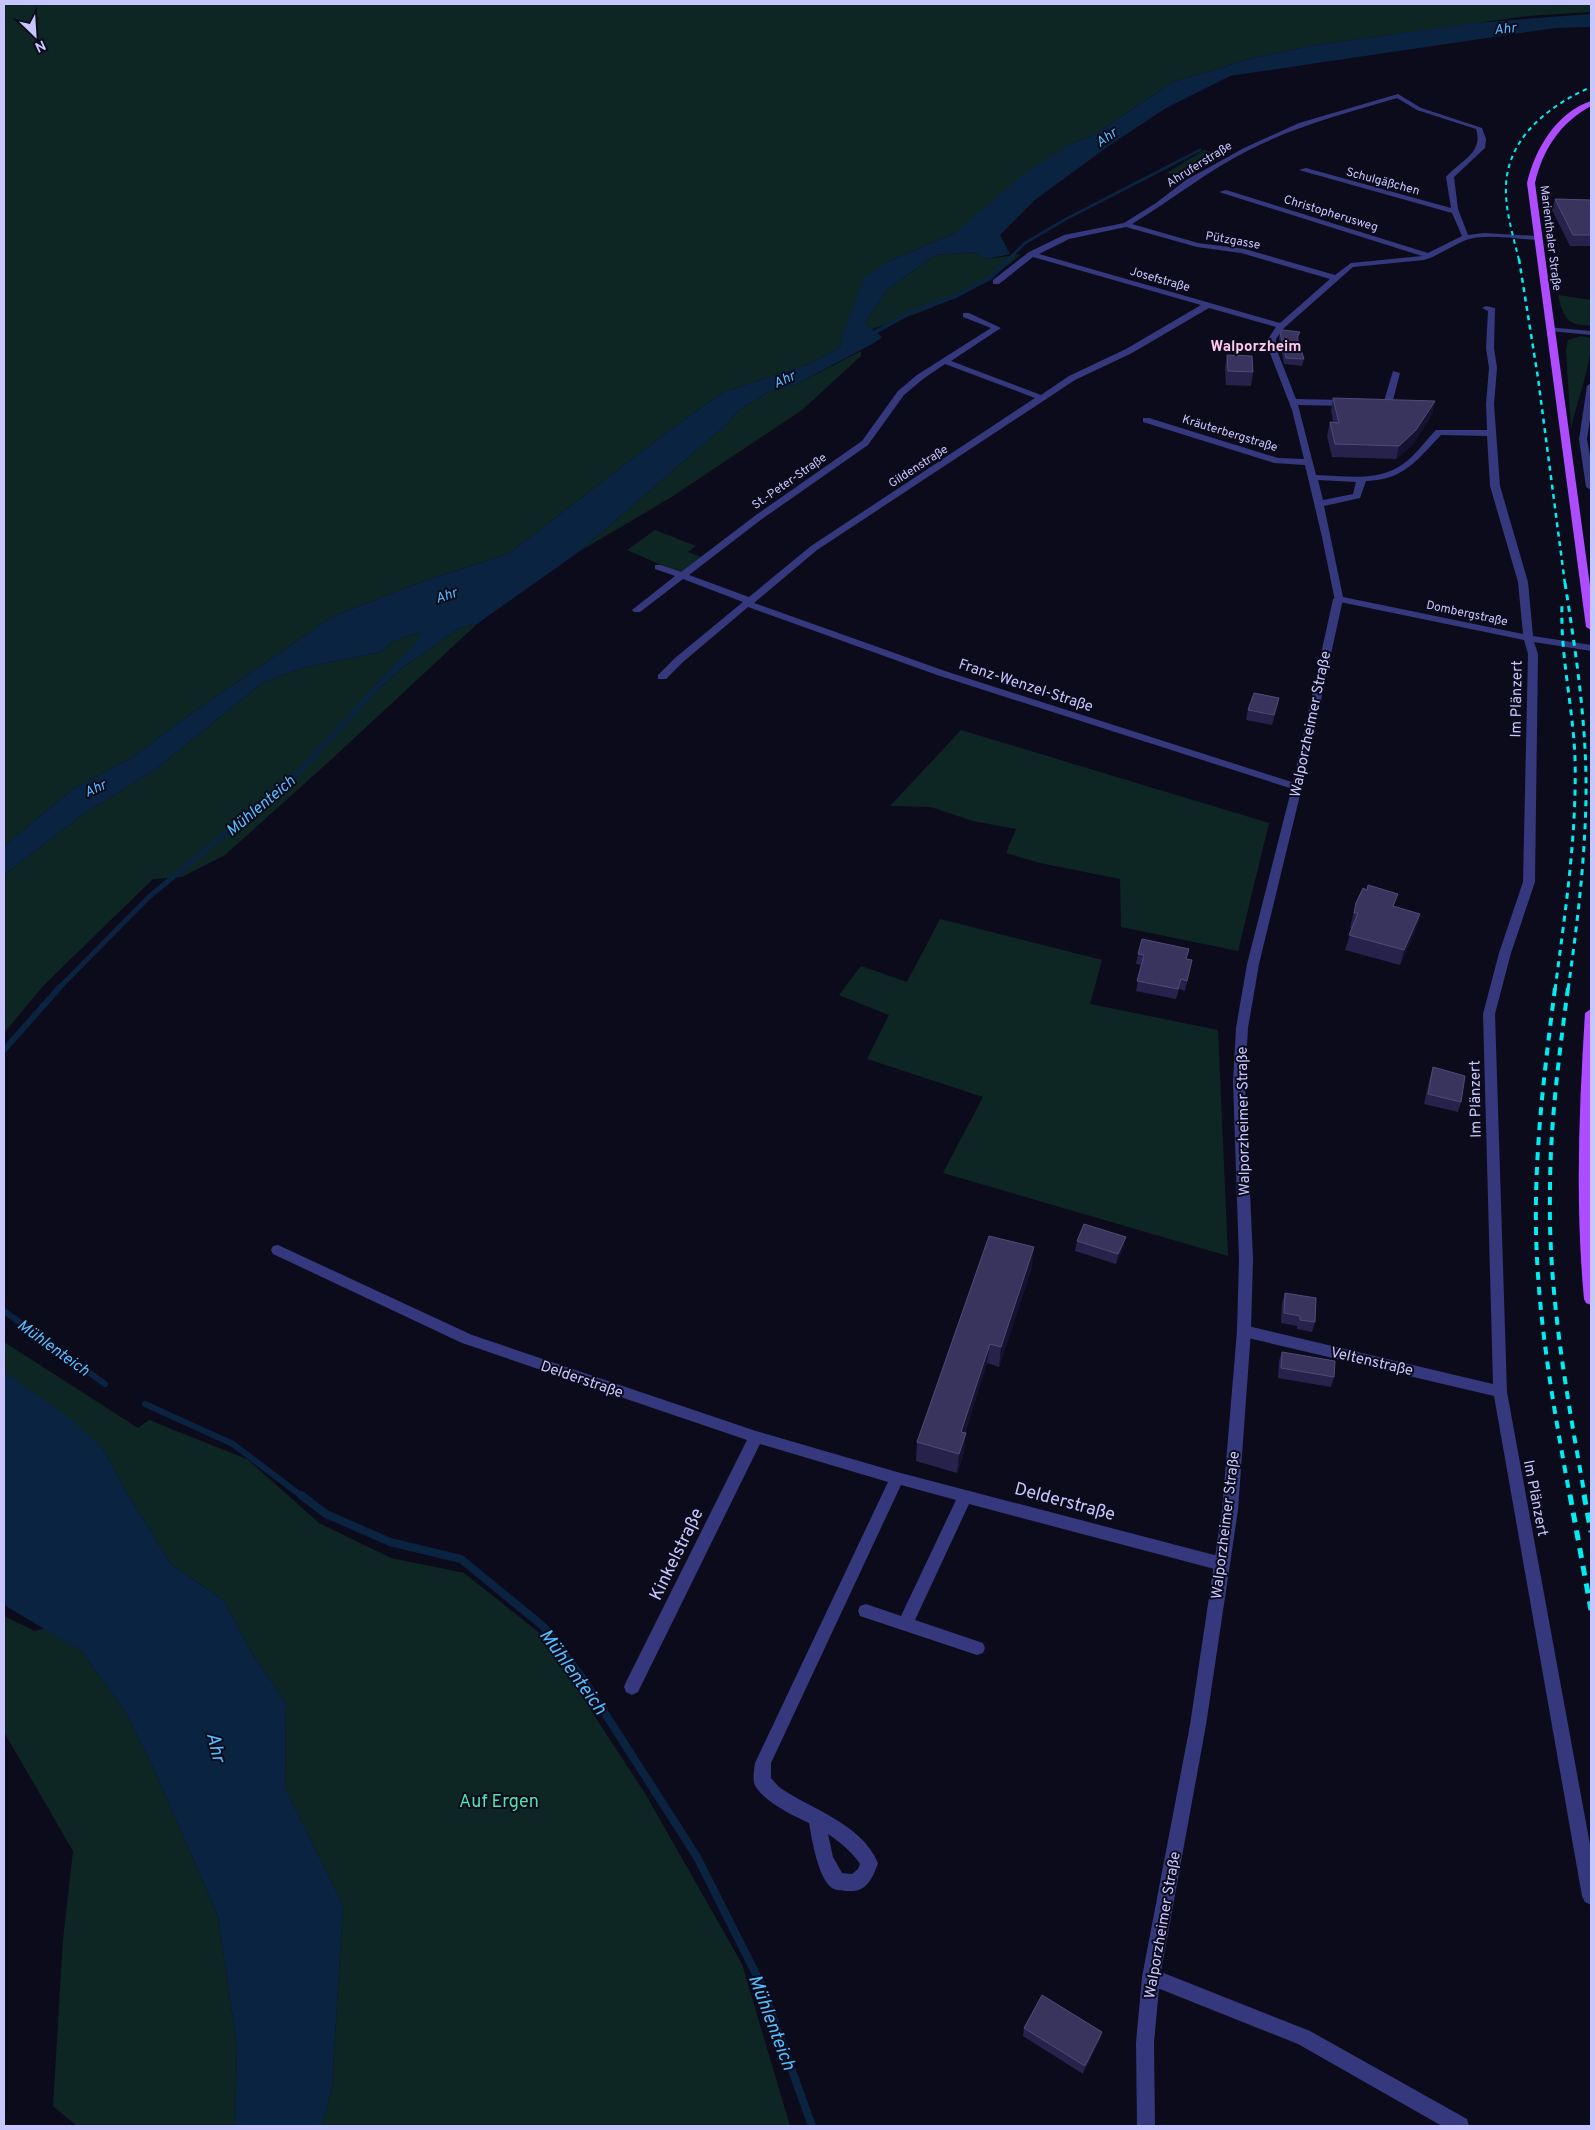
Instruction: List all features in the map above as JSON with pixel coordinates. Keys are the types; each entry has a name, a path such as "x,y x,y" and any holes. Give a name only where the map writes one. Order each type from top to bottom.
{"main road":[{"name":"Marienthaler Straße","path":"1591,103 1575,113 1555,130 1536,159 1531,182 1537,238 1591,627"},
{"path":"1591,1013 1584,1128 1585,1247 1591,1299"}],"street":[{"name":"Ahruferstraße","path":"996,282 1067,237 1126,225 1159,205 1189,182 1246,149 1301,124 1398,96 1419,108 1479,128 1482,133 1481,148 1450,177 1452,198 1457,212"},
{"name":"Schulgäßchen","path":"1303,170 1457,212"},
{"name":"Christopherusweg","path":"1223,192 1431,256"},
{"path":"1457,212 1461,231 1466,236"},
{"name":"Pützgasse","path":"1126,225 1197,245 1242,250 1336,278"},
{"name":"Walporzheimer Straße","path":"1146,2126 1145,2044 1151,1977 1198,1726 1230,1510 1244,1331 1246,1259 1239,1082 1242,1028 1252,964 1297,788 1338,599 1319,504 1293,402 1272,348 1272,339 1282,326 1351,266 1360,263 1405,262 1431,256 1466,236 1484,235 1537,238"},
{"name":"Josefstraße","path":"1036,255 1282,326"},
{"name":"Gildenstraße","path":"662,677 679,660 814,548 1072,378 1129,351 1208,305"},
{"name":"Im Plänzert","path":"1486,308 1492,310 1490,348 1494,368 1490,404 1495,486 1523,582 1528,638 1533,654 1529,882 1505,953 1489,1014 1498,1270 1500,1392 1591,1896"},
{"name":"St.-Peter-Straße","path":"637,610 758,517 865,444 901,393 944,362 997,328 966,315"},
{"path":"1550,329 1591,333"},
{"path":"944,362 1042,398"},
{"path":"1293,402 1388,404 1396,373"},
{"path":"1591,386 1583,439 1591,487"},
{"name":"Kräuterbergstraße","path":"1146,420 1277,461 1308,462"},
{"path":"1312,477 1362,478 1390,476 1401,470 1439,432 1491,433"},
{"path":"1319,504 1357,496 1362,478"},
{"name":"Franz-Wenzel-Straße","path":"658,568 940,673 1297,788"},
{"name":"Dombergstraße","path":"1338,599 1528,638 1591,648"},
{"name":"Delderstraße","path":"278,1250 468,1339 756,1438 897,1478 1222,1564"},
{"name":"Veltenstraße","path":"1244,1331 1500,1392"},
{"name":"Kinkelstraße","path":"632,1688 756,1438"},
{"path":"816,1818 770,1791 762,1781 763,1763 897,1478"},
{"path":"905,1625 966,1495"},
{"path":"866,1611 977,1648"},
{"path":"1151,1977 1304,2037 1460,2126"}],"green space":[{"path":"4,4 1591,4 1591,12 1528,16 1315,45 1253,58 1173,82 1092,136 1070,144 955,233 889,261 843,333 840,347 812,363 724,392 674,427 508,554 421,582 332,617 185,718 133,757 73,789 4,846"},
{"path":"1204,150 1220,155 1183,178 1167,173"},
{"path":"974,252 987,259 1021,254 987,280 932,308 872,329 865,323 887,290 935,255"},
{"path":"1558,295 1591,300 1591,325 1576,324 1567,319"},
{"path":"1581,336 1591,338 1589,361 1571,429 1566,350 1568,340"},
{"path":"861,351 861,356 802,410 670,498 580,551 727,424 739,410 770,391 795,385"},
{"path":"655,530 696,546 688,552 701,557 680,573 627,550"},
{"path":"477,624 225,855 182,877 153,879 43,986 4,1033 4,875 82,815 156,769 262,683 302,668 381,652 392,642 420,632 420,639 375,685 381,687 401,669 459,628"},
{"path":"961,730 1269,823 1238,951 1121,927 1120,879 1040,863 1006,853 1016,829 973,821 931,807 890,806"},
{"path":"940,919 1102,960 1090,1004 1218,1030 1228,1256 943,1173 983,1097 867,1059 889,1015 839,995 861,966 907,982"},
{"name":"Auf Ergen","path":"4,1342 138,1428 149,1420 247,1459 319,1523 391,1558 464,1573 542,1635 646,1795 742,1964 790,2126 322,2126 332,2087 343,1905 285,1788 286,1703 252,1653 224,1601 171,1564 125,1490 103,1449 4,1372"},
{"path":"4,1616 35,1631 45,1628 81,1651 125,1711 153,1767 218,1916 237,2046 235,2126 77,2126 53,2106 63,1940 73,1851 4,1732"}],"water":[{"name":"Ahr","path":"1591,14 1591,27 1555,28 1230,76 1166,108 1110,145 1036,199 1000,235 1010,254 987,259 974,252 935,255 887,290 865,323 882,337 795,385 770,391 739,410 727,424 580,551 477,624 459,628 401,669 381,687 375,685 419,639 420,632 392,642 381,652 302,668 262,683 156,769 82,815 4,875 4,846 73,789 133,757 185,718 332,617 421,582 508,554 674,427 724,392 812,363 840,347 843,333 864,278 889,261 955,233 1021,176 1070,144 1092,136 1173,82 1253,58 1315,45 1473,23"},
{"name":"Ahr","path":"4,1372 70,1418 103,1449 125,1490 171,1564 224,1601 252,1653 286,1703 285,1788 343,1905 332,2087 322,2126 235,2126 237,2046 218,1916 153,1767 125,1711 81,1651 4,1605"}],"building":[{"path":"1555,199 1591,200 1591,235 1573,235"},
{"path":"1283,330 1300,332 1297,337 1304,359 1286,358 1280,332"},
{"path":"1227,355 1252,356 1253,372 1228,371"},
{"path":"1333,398 1435,401 1416,430 1399,446 1335,444 1330,422 1339,423"},
{"path":"1254,693 1279,698 1274,715 1248,710"},
{"path":"1368,885 1398,894 1393,906 1420,914 1404,950 1349,935 1358,913 1354,913 1356,903 1363,888 1367,890"},
{"path":"1142,939 1189,949 1186,959 1192,960 1187,981 1181,979 1178,989 1137,981 1144,955 1138,954"},
{"path":"1433,1067 1465,1076 1461,1102 1428,1094"},
{"path":"1084,1224 1126,1237 1118,1254 1077,1241"},
{"path":"989,1236 1034,1247 1001,1347 990,1344 961,1432 966,1433 959,1454 917,1442"},
{"path":"1285,1293 1316,1298 1315,1322 1300,1320 1300,1316 1284,1313"},
{"path":"1282,1352 1335,1361 1334,1377 1281,1368"},
{"path":"1042,1995 1102,2032 1085,2066 1024,2028"}],"waterway":[{"path":"870,335 913,311 956,296 990,278 1025,243 1066,219 1200,150"},
{"name":"Mühlenteich","path":"57,990 149,897 296,775 382,682"},
{"name":"Mühlenteich","path":"4,1050 59,988"},
{"name":"Mühlenteich","path":"4,1311 105,1384"},
{"name":"Mühlenteich","path":"145,1404 233,1444 303,1497"},
{"name":"Mühlenteich","path":"301,1495 326,1514 390,1542 461,1559 544,1627 583,1679 697,1857 761,1984 812,2126"}],"railway":[{"path":"1519,260 1509,220 1506,195 1507,176 1512,158 1530,128 1558,105 1591,87"},
{"path":"1519,259 1538,378 1565,584"},
{"path":"1565,583 1580,690 1586,770 1582,870 1568,990"},
{"path":"1555,990 1570,874 1575,787 1574,739 1563,642 1562,603"},
{"path":"1555,988 1540,1120 1536,1237 1541,1312 1570,1497"},
{"path":"1568,988 1553,1116 1550,1166 1550,1230 1555,1307 1585,1497"},
{"path":"1570,1495 1591,1610"},
{"path":"1584,1495 1591,1532"}],"district":[{"name":"Walporzheim","path":"1256,346"}]}
